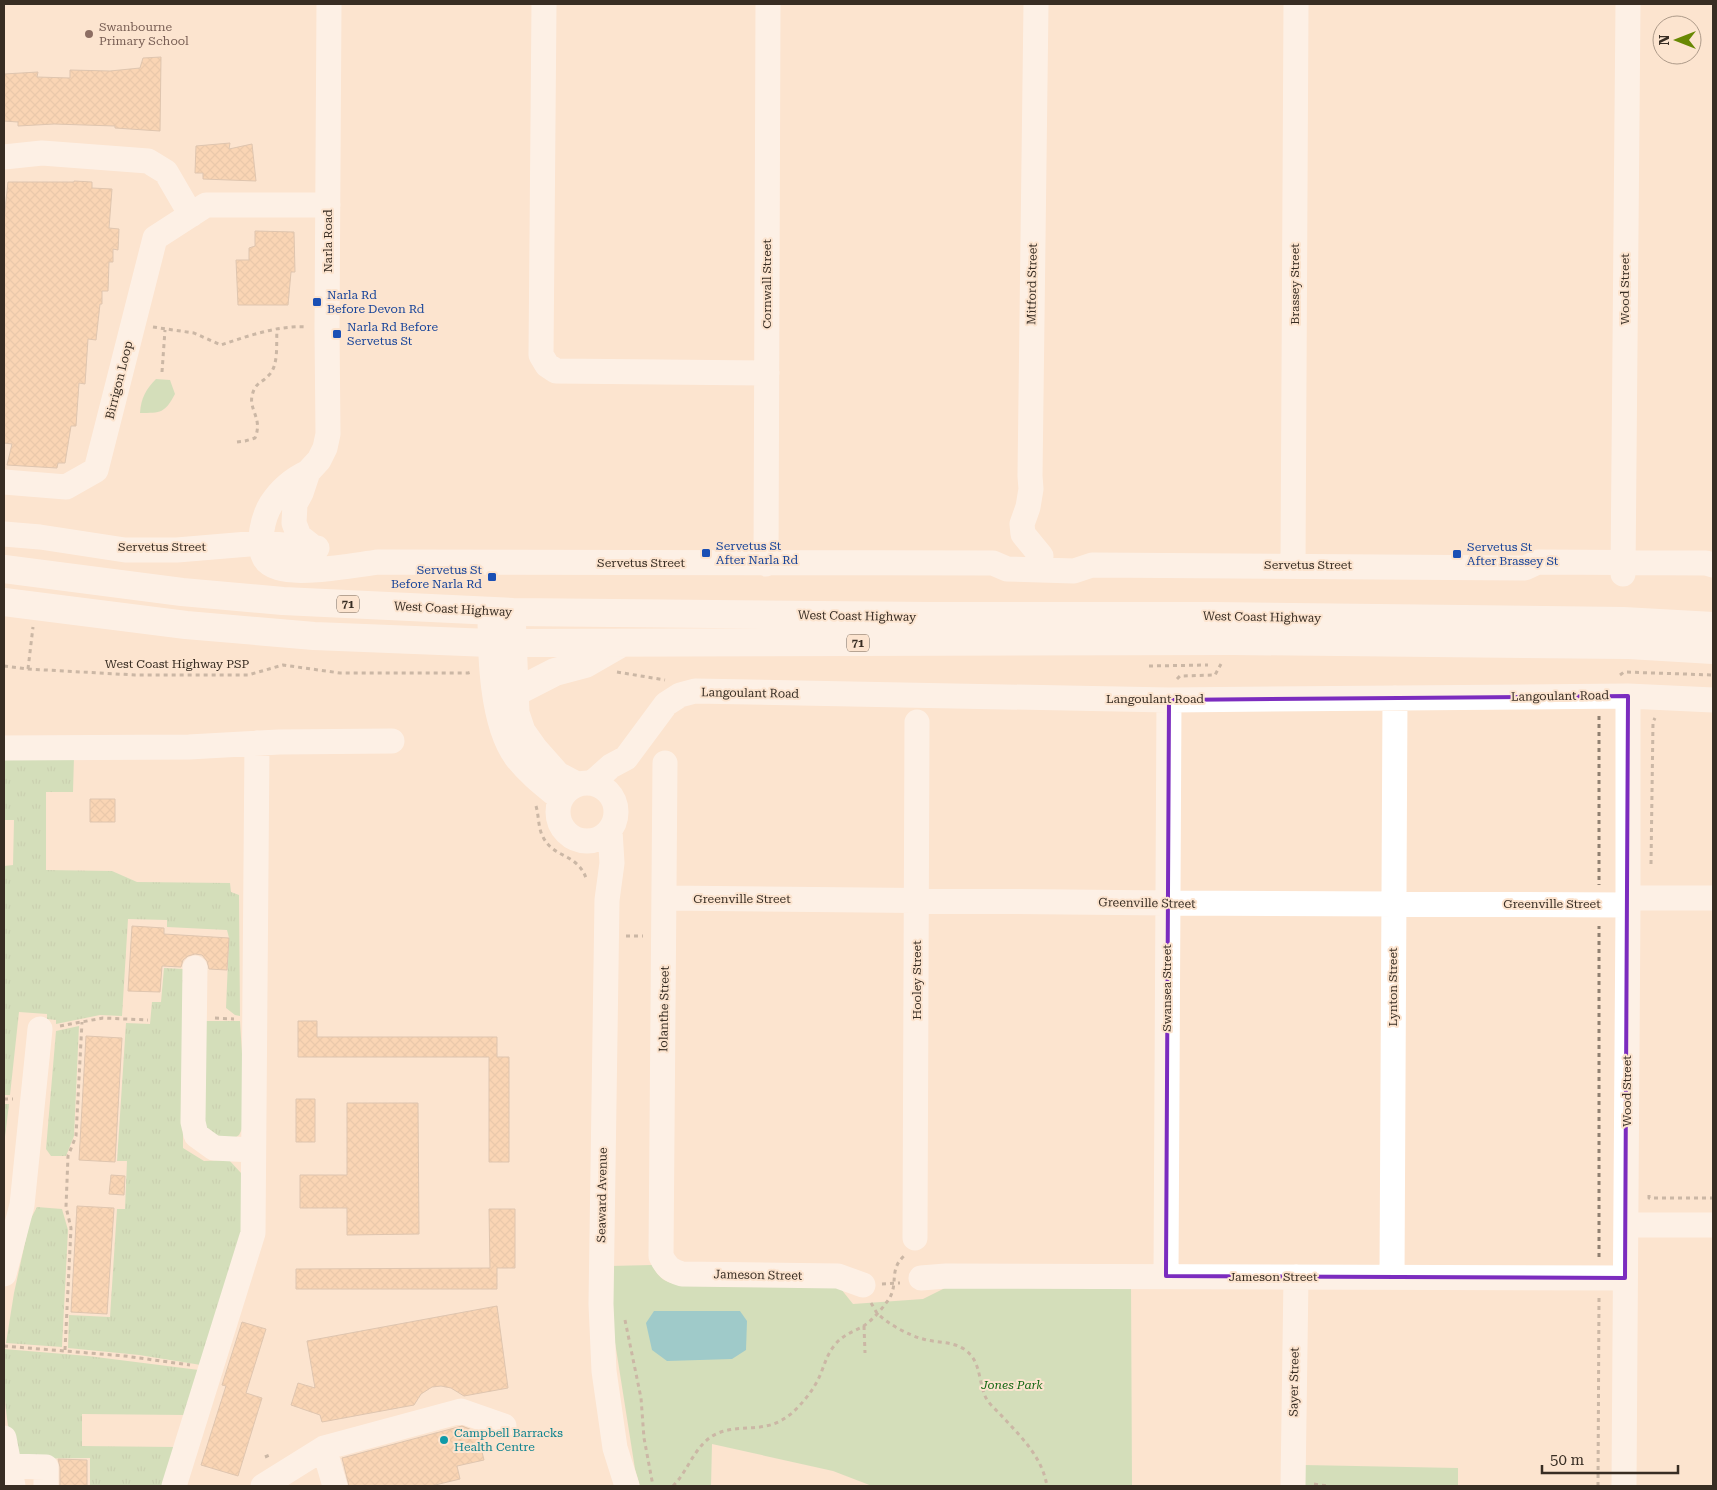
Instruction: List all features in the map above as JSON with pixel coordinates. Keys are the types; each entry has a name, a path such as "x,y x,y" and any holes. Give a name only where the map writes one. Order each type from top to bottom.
{"highway":[{"name":"West Coast Highway","path":"4,569 182,592 283,601 502,612 919,616 1212,616 1623,621 1713,626"},
{"name":"West Coast Highway","path":"4,602 186,625 295,634 502,644 1234,641 1629,645 1713,650"},
{"path":"516,692 555,672 585,664 620,644"}],"street":[{"name":"Narla Road","path":"312,547 299,536 294,523 295,504 308,472 322,454 328,434 329,4"},
{"path":"544,4 541,355 547,365 556,371 767,373"},
{"name":"Cornwall Street","path":"766,564 768,4"},
{"name":"Mitford Street","path":"1036,4 1031,489 1028,507 1022,524 1023,534 1041,556"},
{"name":"Brassey Street","path":"1293,565 1296,4"},
{"name":"Wood Street","path":"1623,568 1628,4"},
{"path":"4,157 42,153 148,161 166,172 191,215"},
{"name":"Birrigon Loop","path":"4,482 66,487 96,470 154,238 206,206 328,205"},
{"name":"Narla Road","path":"261,543 270,505 293,479 308,472"},
{"name":"Servetus Street","path":"4,534 40,537 125,550 176,550 261,543 312,547 379,562"},
{"name":"Servetus Street","path":"261,543 264,557 269,563 287,570 320,569 379,562 993,563 1007,557 1041,556 1073,557 1092,565"},
{"name":"Servetus Street","path":"993,563 1007,570 1074,571 1092,565 1293,565 1525,568 1537,574 1706,563 1713,565"},
{"name":"Servetus Street","path":"1623,568 1708,575 1713,573"},
{"path":"502,612 502,644 496,694 503,729 515,756 532,775 577,789 606,790 615,801 616,817 610,831 599,839 586,842 576,840 562,827 558,818 558,808 577,789"},
{"path":"502,644 516,692 517,713 523,730 535,748 558,774 577,789"},
{"name":"Langoulant Road","path":"577,789 626,758 666,704 680,695 695,691 910,696 1170,692 1395,698 1628,696 1713,700"},
{"name":"Swansea Street","path":"1166,1276 1170,692"},
{"name":"Wood Street","path":"1624,1486 1626,1225 1636,900 1628,696"},
{"name":"Lynton Street","path":"1392,1277 1395,698"},
{"name":"Hooley Street","path":"912,1245 917,900 917,722"},
{"path":"4,748 189,747 257,743 392,741"},
{"path":"174,1486 253,1233 257,743"},
{"name":"Langoulant Road","path":"615,801 624,779 626,758"},
{"name":"Iolanthe Street","path":"661,1256 665,763"},
{"name":"Seaward Avenue","path":"598,893 612,863 610,831"},
{"name":"Seaward Avenue","path":"586,842 597,868 598,893 607,936 600,1304 604,1371 615,1448 627,1486"},
{"name":"Greenville Street","path":"665,898 1168,903 1599,904 1636,900 1713,898"},
{"path":"195,968 193,1122 196,1135 214,1148 253,1150"},
{"path":"4,1274 22,1205 40,1029"},
{"path":"1626,1225 1713,1225"},
{"name":"Jameson Street","path":"661,1256 665,1266 673,1272 682,1274 838,1276 863,1285"},
{"name":"Jameson Street","path":"921,1278 946,1276 1392,1277 1595,1269 1625,1278"},
{"name":"Sayer Street","path":"1293,1486 1296,1277"},
{"path":"263,1486 324,1448 461,1411 504,1426"},
{"path":"4,1438 11,1476 46,1468 46,1486"},
{"path":"324,1448 336,1486"}],"path":[{"path":"133,324 194,333 221,345 253,334 295,326 327,329"},
{"path":"162,372 165,330"},
{"path":"237,442 255,438 259,428 252,398 256,385 270,375 275,366 277,330"},
{"path":"28,669 34,622"},
{"path":"1170,692 1180,676 1215,675 1221,664"},
{"name":"West Coast Highway PSP","path":"4,666 135,675 248,675 283,665 340,673 468,673 474,678"},
{"path":"1598,1486 1595,1269 1599,1258 1599,696"},
{"path":"1636,900 1652,722 1657,714"},
{"path":"533,799 543,837 550,846 581,866 598,893"},
{"path":"607,936 645,936"},
{"path":"40,1029 103,1018 148,1020"},
{"path":"194,1018 254,1019"},
{"path":"65,1350 71,1228 66,1207 68,1156 76,1136 82,1022"},
{"path":"1649,1188 1649,1198 1713,1198"},
{"path":"673,1486 686,1472 699,1448 706,1440 727,1431 777,1424 792,1413 811,1392 821,1374 826,1358 835,1344 848,1334 864,1326 877,1314 891,1296 894,1284 894,1270 912,1245"},
{"path":"921,1278 894,1284 863,1285 877,1314 903,1331 923,1340 944,1341 962,1348 971,1355 978,1368 984,1393 990,1404 1033,1451 1045,1475 1047,1486"},
{"path":"864,1326 865,1353"},
{"path":"4,1346 65,1350 165,1361 210,1369"}],"highlighted area":[{"path":"1628,696 1625,1278 1166,1276 1169,700"}],"green space":[{"path":"156,379 170,380 175,394 162,411 140,413 145,394 149,386"},
{"path":"4,757 74,757 73,792 46,792 46,870 112,871 137,882 230,883 231,892 239,895 240,1016 235,1015 226,1008 229,938 227,930 167,927 167,920 128,919 122,1016 100,1015 56,1024 56,1020 47,1019 47,1014 19,1012 10,1095 4,1095 4,866 13,865 14,820 4,820"},
{"path":"164,968 183,969 183,1148 204,1161 229,1160 241,1173 244,1187 242,1232 201,1365 139,1355 68,1348 69,1315 110,1317 117,1209 125,1209 127,1161 117,1161 126,1023 150,1024 152,1002 161,1002"},
{"path":"202,1021 240,1021 242,1129 235,1138 213,1135 203,1123"},
{"path":"79,1026 74,1136 66,1156 51,1156 46,1149 56,1031"},
{"path":"4,1104 9,1104 4,1145"},
{"path":"37,1207 62,1209 68,1230 62,1347 6,1343 14,1293 30,1220"},
{"name":"Jones Park","path":"652,1265 661,1277 675,1284 837,1284 853,1304 923,1299 951,1285 1131,1285 1132,1486 872,1486 833,1471 712,1444 711,1486 640,1486 635,1469 611,1317 610,1266"},
{"path":"4,1349 88,1356 199,1370 185,1415 82,1414 82,1446 174,1447 162,1486 90,1486 90,1458 16,1459 7,1418"},
{"path":"1304,1465 1458,1468 1458,1486 1304,1486"}],"water":[{"path":"654,1311 740,1311 747,1321 746,1350 732,1359 667,1361 652,1350 646,1323"}],"building":[{"path":"161,57 160,131 115,128 115,126 54,124 18,126 18,122 4,121 4,74 38,72 37,77 70,78 70,70 110,71 140,68 143,58"},
{"path":"230,143 229,149 252,144 256,181 203,179 203,173 195,173 196,146"},
{"path":"8,182 92,182 92,188 112,189 109,228 119,229 118,250 113,249 113,262 109,262 108,291 102,291 102,304 100,304 96,340 88,339 85,384 79,383 76,426 71,426 65,463 58,463 57,468 7,465 12,444 4,443 4,219"},
{"path":"255,231 294,232 295,272 291,272 288,305 238,305 236,260 249,260 249,248 255,246"},
{"path":"90,799 115,799 115,822 90,822"},
{"path":"132,926 164,928 164,934 229,938 227,970 209,969 207,961 202,955 195,954 183,960 181,967 162,966 160,992 128,991"},
{"path":"298,1021 317,1021 317,1037 497,1037 497,1057 509,1057 509,1162 489,1162 489,1057 298,1057"},
{"path":"86,1036 122,1038 115,1162 79,1160"},
{"path":"296,1099 315,1099 315,1142 296,1142"},
{"path":"347,1103 418,1103 419,1234 347,1235 347,1208 300,1208 300,1175 347,1175"},
{"path":"111,1175 125,1176 124,1195 109,1194"},
{"path":"77,1206 114,1208 107,1314 71,1312"},
{"path":"489,1209 515,1209 515,1268 497,1268 497,1289 296,1289 296,1269 490,1268"},
{"path":"497,1306 508,1388 464,1396 451,1388 432,1387 421,1394 414,1405 322,1422 320,1415 291,1405 298,1383 315,1388 307,1341"},
{"path":"242,1322 266,1329 246,1393 262,1398 238,1476 201,1465 226,1386 222,1385"},
{"name":"Campbell Barracks Health Centre","path":"462,1426 477,1432 484,1460 457,1466 460,1479 431,1486 349,1486 342,1458"},
{"path":"58,1459 87,1460 87,1486 60,1486"}],"place":[{"name":"Swanbourne Primary School","path":"89,34"},
{"name":"Narla Rd Before Devon Rd","path":"317,302"},
{"name":"Narla Rd Before Servetus St","path":"337,334"},
{"name":"Servetus St After Narla Rd","path":"706,553"},
{"name":"Servetus St After Brassey St","path":"1457,554"},
{"name":"Servetus St Before Narla Rd","path":"492,577"},
{"name":"Campbell Barracks Health Centre","path":"444,1440"}]}
